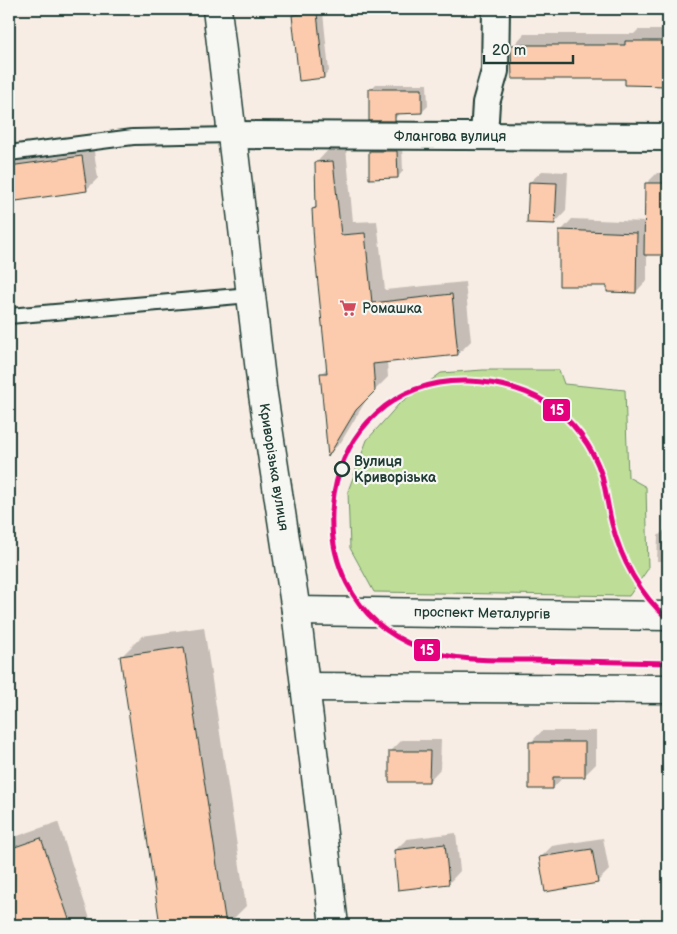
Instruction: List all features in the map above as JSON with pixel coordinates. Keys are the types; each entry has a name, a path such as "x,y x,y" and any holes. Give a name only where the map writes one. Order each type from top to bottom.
{"main road":[{"name":"Криворізька вулиця","path":"218,9 250,294 262,388 296,611 334,925"},
{"name":"проспект Металургів","path":"296,611 668,616"},
{"path":"305,687 668,689"}],"street":[{"path":"484,136 486,103 495,72 496,9"},
{"name":"Флангова вулиця","path":"232,135 668,137"}],"lane":[{"path":"9,153 134,137 232,135"},
{"path":"9,316 250,294"}],"green space":[{"path":"483,370 559,370 564,384 625,390 628,477 646,487 648,569 629,596 374,592 350,548 348,491 367,440 399,404 441,373"}],"building":[{"path":"317,13 324,78 299,81 292,15"},
{"path":"625,41 668,41 668,86 625,85 625,79 512,79 511,45 625,45"},
{"path":"369,89 422,89 422,113 395,114 395,121 369,121"},
{"path":"369,151 397,151 398,178 369,179"},
{"path":"82,156 87,191 9,202 9,166"},
{"path":"333,161 341,235 365,233 372,303 452,294 458,355 373,364 375,391 356,410 328,457 320,373 327,373 312,209 316,208 315,162"},
{"path":"529,182 557,183 555,224 527,223"},
{"path":"645,183 668,183 668,255 644,255"},
{"path":"559,230 637,233 636,293 607,292 607,286 559,286"},
{"path":"184,647 226,925 160,925 120,656"},
{"path":"529,742 585,742 585,777 553,777 553,789 529,789"},
{"path":"389,751 430,751 429,782 389,782"},
{"path":"41,838 71,925 13,925 9,912 9,849"},
{"path":"445,844 449,884 398,890 394,850"},
{"path":"592,849 598,883 545,892 539,857"}],"transit line":[{"name":"15","path":"668,619 640,588 626,563 612,524 602,476 593,455 573,426 556,410 538,398 499,384 468,381 416,389 376,414 349,450 334,493 333,539 347,583 376,621 420,648 447,656 489,660 668,663"}],"place":[{"name":"Ромашка","path":"348,308"},
{"name":"Вулиця Криворізька","path":"342,469"}]}
